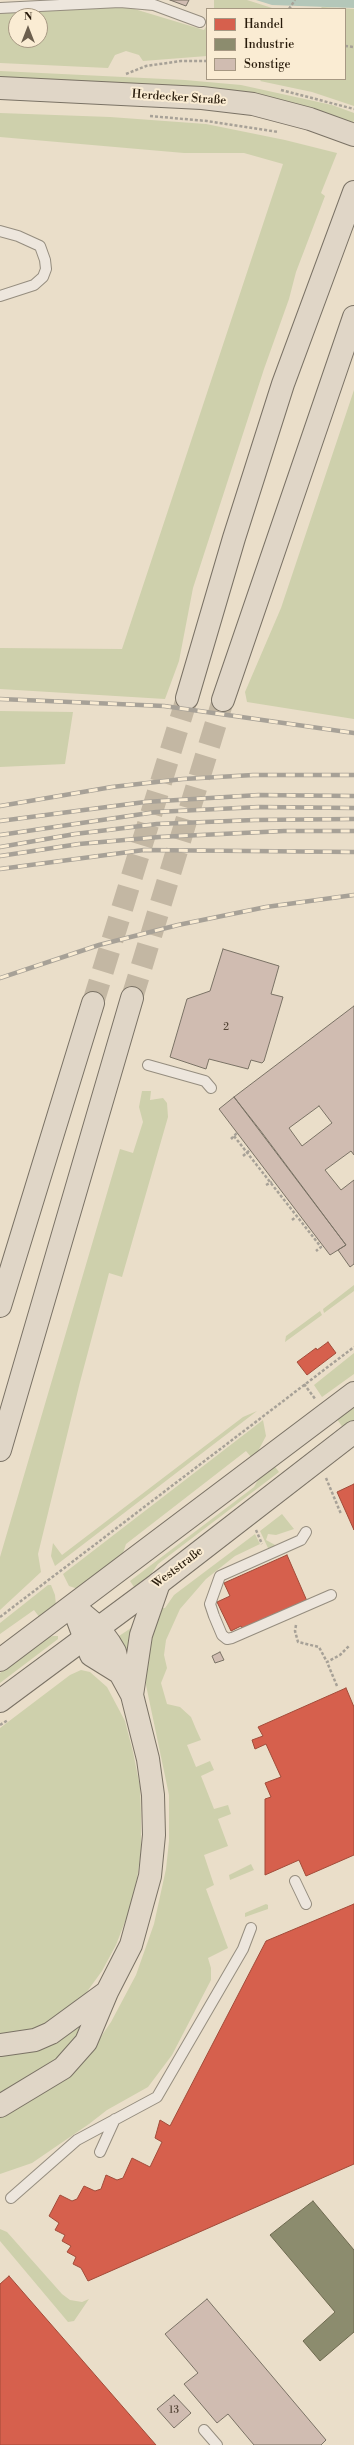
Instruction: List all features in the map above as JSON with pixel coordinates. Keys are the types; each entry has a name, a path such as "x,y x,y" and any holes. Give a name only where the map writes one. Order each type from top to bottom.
{"main road":[{"name":"Herdecker Straße","path":"0,88 202,98 253,104 310,119 354,135"},
{"path":"187,698 234,538 283,384 351,198"},
{"path":"223,700 354,317"},
{"path":"0,1450 132,998"},
{"path":"0,1306 93,1002"},
{"path":"0,1660 354,1393"},
{"name":"Weststraße","path":"0,1701 159,1583 354,1432"},
{"path":"132,1695 142,1635 159,1583"},
{"path":"0,2106 63,2068 86,2042 107,1992 131,1945 150,1876 154,1835 153,1795 148,1759 132,1695 120,1673 115,1652 91,1632 73,1606"},
{"path":"0,2045 35,2040 51,2033 107,1992"}],"lane":[{"path":"0,8 120,2 154,6 200,22"},
{"path":"0,231 18,236 40,246 45,260 46,269 43,277 34,285 0,296"},
{"path":"148,1064 205,1080 211,1088"},
{"path":"306,1532 301,1540 220,1576 210,1604 214,1616 222,1635 227,1639 331,1596"},
{"path":"295,1881 306,1904"},
{"path":"11,2198 76,2140 157,2097 243,1949 251,1928"},
{"path":"100,2152 115,2119"},
{"path":"204,2430 217,2445"}],"path":[{"path":"126,74 153,65 181,61 206,61"},
{"path":"148,116 207,121 281,133"},
{"path":"231,1139 238,1133"},
{"path":"234,1136 290,1204 297,1216 321,1247 316,1251"},
{"path":"243,1156 250,1150"},
{"path":"266,1185 272,1182"},
{"path":"292,1220 297,1216"},
{"path":"0,1617 354,1347"},
{"path":"304,1384 317,1401"},
{"path":"326,1479 341,1514"},
{"path":"327,1662 340,1656 349,1646"},
{"path":"319,1647 337,1686"}],"green space":[{"path":"214,0 247,0 272,8 214,8"},
{"path":"112,5 131,8 204,30 206,27 206,56 143,61 139,55 126,51 115,55 108,68 0,63 0,12 8,12 8,48 48,48 48,9"},
{"path":"346,8 354,9 354,106 312,92 260,81 346,80"},
{"path":"0,71 185,80 241,85 332,105 354,113 354,120 353,123 0,79"},
{"path":"0,113 110,117 206,124 285,140 337,153 321,193 325,196 296,272 289,299 264,369 193,588 179,661 165,699 0,689 0,648 122,649 283,164 244,153 184,153 0,137"},
{"path":"354,390 354,719 247,702 245,692 281,608"},
{"path":"0,711 73,712 65,764 0,767"},
{"path":"142,1091 151,1091 150,1100 163,1098 167,1103 168,1117 122,1277 109,1273 80,1382 38,1554 41,1572 0,1610 0,1557 120,1149 133,1153 143,1122 139,1107"},
{"path":"354,1285 354,1291 324,1313 323,1309"},
{"path":"320,1311 322,1315 285,1342 286,1336"},
{"path":"354,1353 354,1374 322,1397 314,1385"},
{"path":"354,1405 354,1422 344,1429 336,1418"},
{"path":"257,1411 55,1566 51,1556 53,1543 62,1555 243,1417"},
{"path":"263,1420 266,1436 257,1453 251,1457 246,1451 126,1544 123,1553 78,1589 69,1586 63,1574"},
{"path":"272,1463 279,1472 158,1564 151,1574 134,1587 130,1581 254,1487 262,1473"},
{"path":"282,1514 294,1529 276,1535 268,1534 266,1540 277,1546 268,1548 260,1531"},
{"path":"255,1534 260,1544 235,1556 206,1579 180,1609 166,1640 164,1655 167,1668 161,1683 167,1704 180,1707 191,1717 201,1740 187,1745 196,1767 210,1761 214,1770 201,1776 214,1809 228,1805 231,1814 218,1819 228,1846 204,1855 214,1885 206,1889 228,1948 208,1958 211,1968 211,1980 172,2055 148,2087 107,2110 32,2163 0,2174 0,2117 41,2094 71,2071 94,2047 111,2022 136,1975 154,1924 166,1869 169,1841 169,1795 146,1685 145,1666 146,1654 160,1608 165,1608 174,1595"},
{"path":"48,1585 51,1585 55,1595 56,1605 40,1618 34,1610 0,1634 0,1623"},
{"path":"137,1624 131,1662 116,1638"},
{"path":"58,1636 58,1639 0,1683 0,1673 46,1638"},
{"path":"81,1670 90,1672 107,1687 125,1721 140,1787 141,1850 137,1879 128,1914 116,1945 102,1971 86,1993 66,2013 31,2032 0,2038 0,1728 70,1675"},
{"path":"251,1864 254,1870 230,1880 229,1875"},
{"path":"266,1904 268,1905 268,1909 245,1917 245,1913"},
{"path":"83,2021 84,2029 59,2057 46,2068 0,2097 0,2056 30,2051"},
{"path":"0,2229 7,2232 62,2294 70,2300 82,2302 89,2299 74,2321 68,2322 0,2241"}],"shaded area":[{"path":"256,0 354,0 354,8 272,5"}],"building: Handel":[{"path":"328,1342 336,1353 307,1375 297,1362 316,1348 317,1350"},
{"path":"354,1484 354,1530 337,1492"},
{"path":"287,1555 307,1601 243,1630 241,1626 231,1631 217,1602 230,1596 224,1583"},
{"path":"346,1688 354,1707 354,1855 306,1876 299,1860 265,1875 265,1799 271,1797 265,1783 281,1777 266,1744 255,1749 252,1740 263,1736 258,1727"},
{"path":"354,1904 354,2164 88,2281 81,2268 73,2264 76,2257 67,2252 71,2246 62,2241 65,2235 55,2230 59,2223 49,2216 60,2195 72,2201 77,2199 84,2186 95,2191 101,2189 106,2175 117,2180 123,2178 132,2158 150,2167 162,2142 155,2138 160,2120 170,2126 266,1941"},
{"path":"9,2276 156,2445 0,2445 0,2284"}],"building: Industrie":[{"path":"313,2201 354,2250 354,2332 320,2361 303,2341 335,2312 270,2235"}],"building: Sonstige":[{"path":"170,0 189,0 186,6"},
{"path":"223,949 279,966 271,994 283,997 264,1061 262,1063 251,1060 248,1069 209,1059 206,1069 170,1057 187,999 210,991"},
{"path":"354,1006 354,1155 351,1151 325,1170 341,1190 354,1180 354,1264 350,1267 338,1250 346,1245 234,1097","holes":["319,1106 332,1123 302,1146 289,1128"]},
{"path":"234,1097 346,1245 330,1255 219,1109"},
{"path":"220,1652 224,1660 215,1663 212,1656"},
{"path":"207,2299 326,2440 321,2445 254,2445 228,2414 217,2423 184,2384 198,2373 165,2334"},
{"path":"174,2395 191,2413 174,2428 157,2409"}],"tunnel":[{"path":"93,1003 187,698"},
{"path":"132,998 223,700"}],"railway":[{"path":"0,699 164,706 354,733"},
{"path":"0,806 112,787 183,779 253,775 354,775"},
{"path":"0,821 145,802 259,795 354,796"},
{"path":"0,835 156,812 259,807 354,808"},
{"path":"0,847 75,834 157,824 254,820 354,819"},
{"path":"0,856 79,844 159,837 284,831 354,831"},
{"path":"0,869 144,850 354,852"},
{"path":"0,978 99,945 178,925 266,907 354,895"}]}
